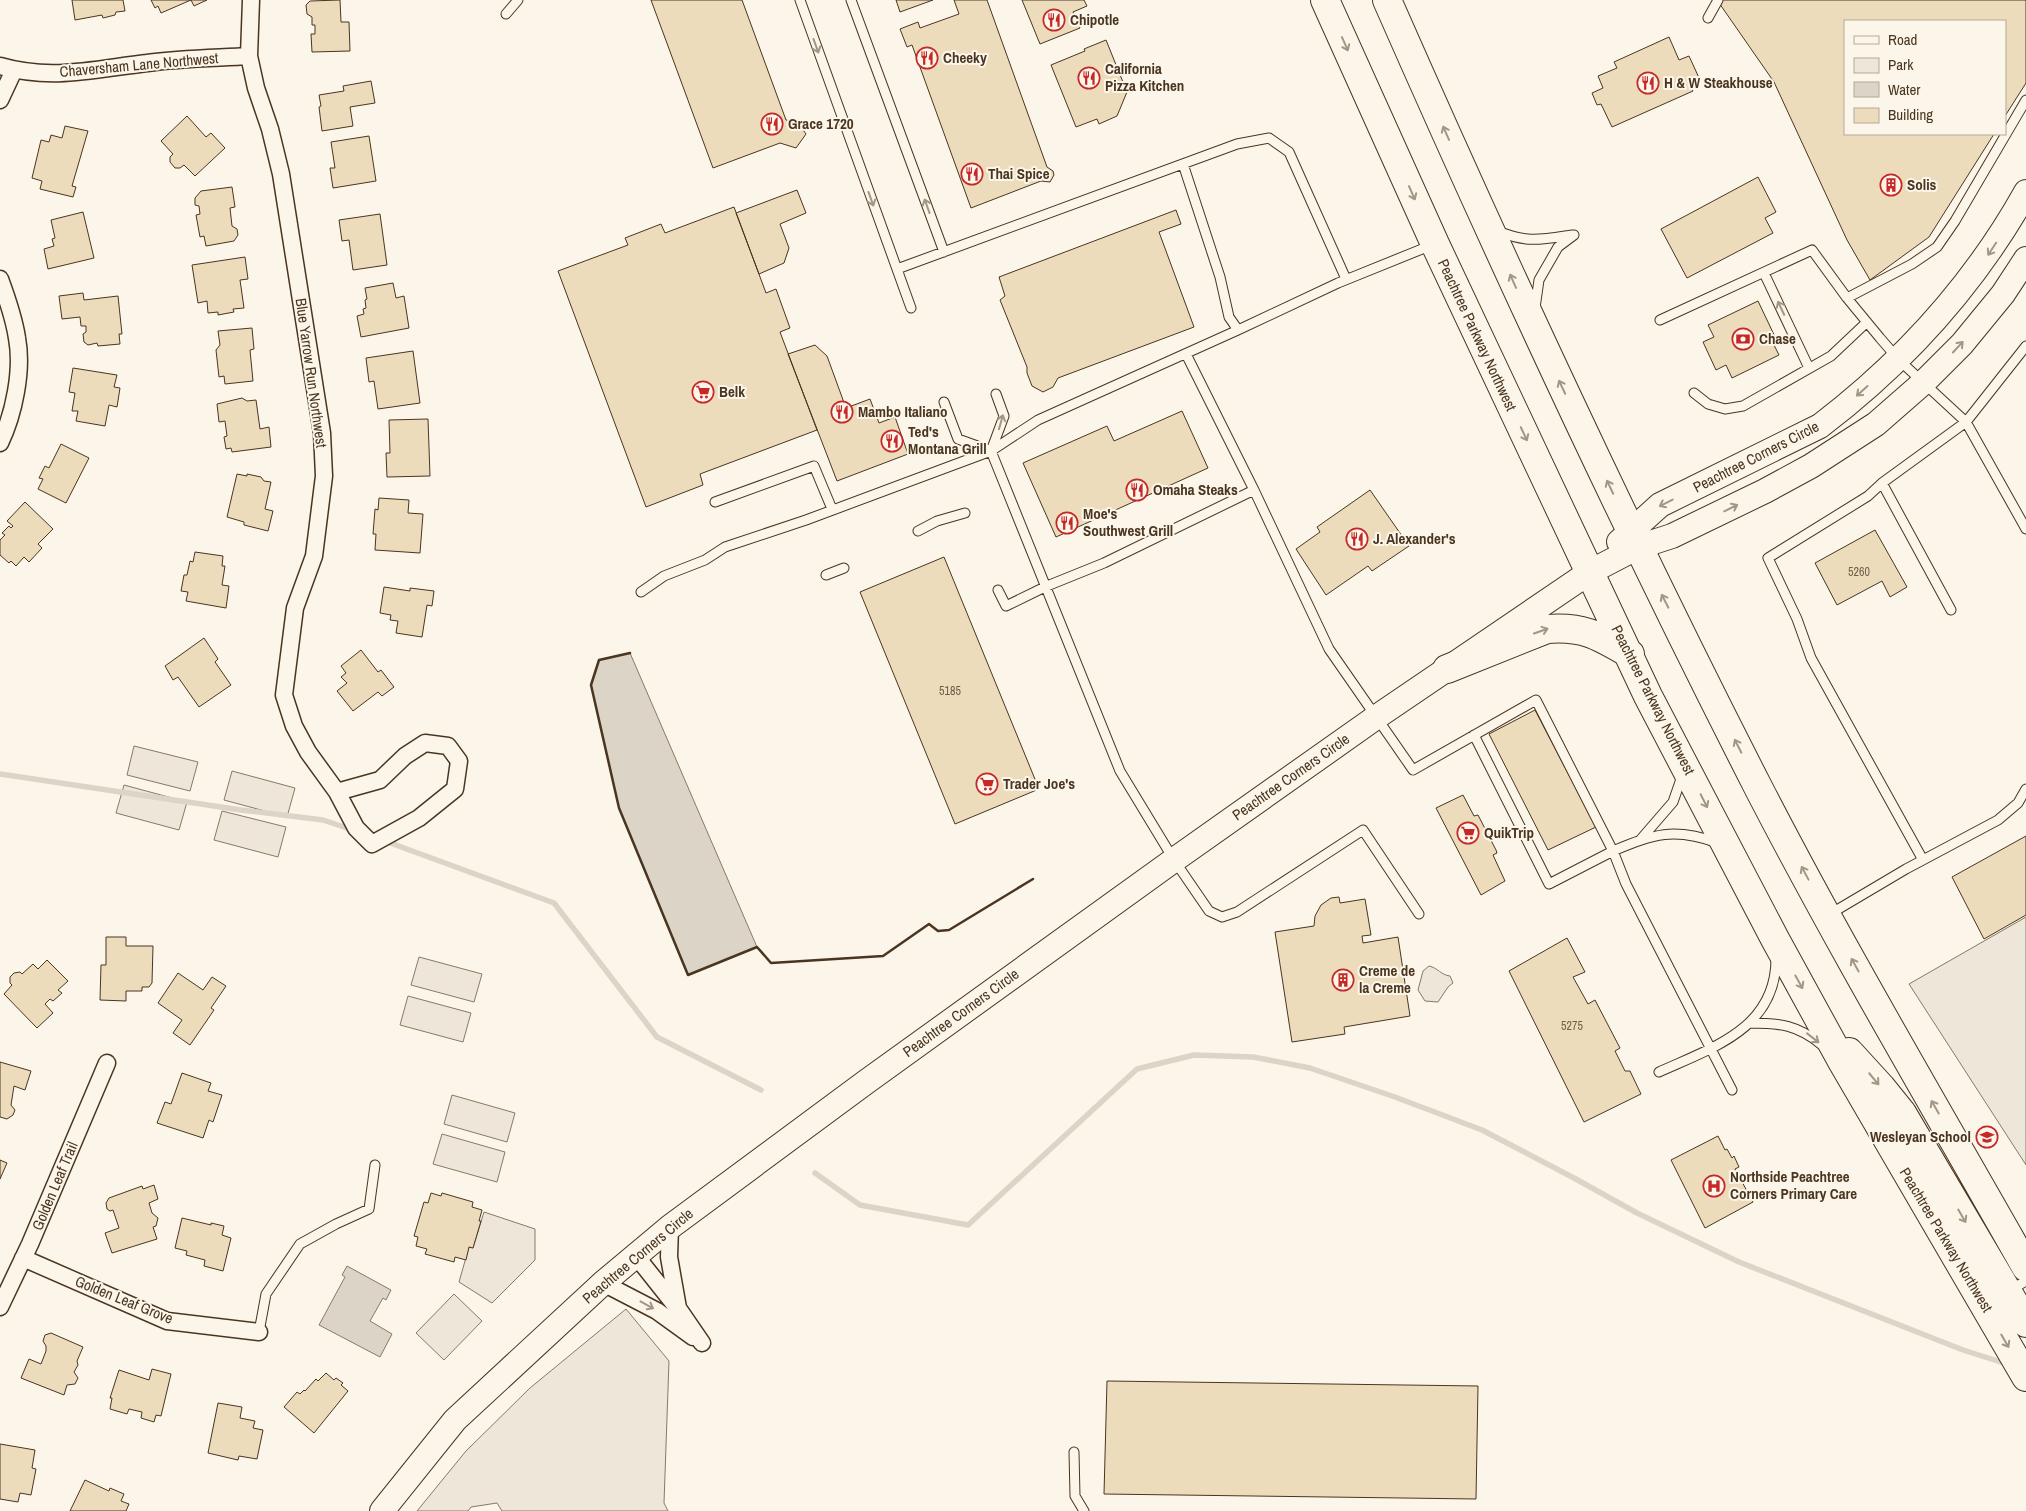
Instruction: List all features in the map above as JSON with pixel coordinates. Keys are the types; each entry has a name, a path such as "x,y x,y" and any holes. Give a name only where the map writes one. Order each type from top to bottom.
{"highway":[{"name":"Peachtree Parkway Northwest","path":"1325,0 1435,244 1630,654 1648,696 1843,1063 2002,1295 2026,1377"},
{"path":"1387,6 1533,326 1634,538 1760,790 1828,916 2026,1267"},
{"path":"1447,669 1547,629 1584,630 1595,634 1630,654"},
{"path":"1827,1033 1860,1062 1902,1114 2002,1295 2026,1323"}],"street":[{"name":"Blue Yarrow Run Northwest","path":"251,0 249,56 256,88 270,129 281,174 322,433 324,476 314,556 295,608 284,695 294,726 308,752 337,792 356,828 372,844 419,818 455,789 459,761 448,746 425,743 405,756 380,780 337,792"},
{"name":"Chaversham Lane Northwest","path":"7,68 24,73 73,74 180,59 249,56"},
{"path":"0,100 7,68"},
{"name":"Peachtree Corners Circle","path":"382,1511 455,1420 603,1283 670,1227 866,1082 1174,860 1375,718 1590,572 1634,538 1660,505 1820,426 1899,360 1940,316 2016,217 2026,192"},
{"name":"Peachtree Corners Circle","path":"1634,538 1672,536 1765,491 1811,466 1876,424 1924,382 1982,320 2026,259"},
{"path":"0,279 18,340 14,404 0,443"},
{"name":"Golden Leaf Trail","path":"0,1307 107,1063"},
{"path":"670,1227 668,1257 678,1308"},
{"path":"603,1283 657,1311 702,1343 678,1308 636,1256"},
{"name":"Golden Leaf Grove","path":"23,1258 166,1321 258,1332"}],"lane":[{"path":"506,14 518,0"},
{"path":"800,0 911,308"},
{"path":"851,0 944,252"},
{"path":"1708,18 1718,0"},
{"path":"2006,134 2026,100"},
{"path":"1847,298 1912,264 1936,247 1955,221 2005,135"},
{"path":"897,270 1237,144 1269,138 1289,152 1346,279"},
{"path":"1183,164 1220,277 1229,317 1238,330"},
{"path":"1490,229 1511,237 1534,241 1574,234 1558,247 1539,280 1533,326"},
{"path":"641,592 664,576 705,560 725,547 991,451 1038,420 1186,354 1346,279 1435,244"},
{"path":"1660,320 1812,250 1847,298 1899,360 1966,422 2026,529"},
{"path":"1764,273 1809,368"},
{"path":"1694,393 1708,404 1725,409 1743,406 1831,356 1867,322"},
{"path":"1922,860 1811,658 1797,619 1768,558 1868,496 1882,483 1966,422 2026,346"},
{"path":"1186,354 1254,490 1329,649 1375,718 1413,770 1536,700 1613,851 1626,884 1732,1090"},
{"path":"996,394 1004,416 991,451 1120,771 1174,860 1209,911 1222,917 1237,912 1363,830 1419,914"},
{"path":"944,402 958,439 991,451"},
{"path":"715,502 814,466 832,509"},
{"path":"1882,483 1951,610"},
{"path":"998,590 1006,606 1047,586 1112,559 1254,490"},
{"path":"918,530 937,521 965,513"},
{"path":"826,575 844,568"},
{"path":"1474,735 1549,884 1613,851 1641,840 1677,833 1700,837 1727,846"},
{"path":"1641,840 1673,802 1686,765"},
{"path":"2018,803 2026,789"},
{"path":"1828,916 1922,860 1998,820 2026,796"},
{"path":"1659,1072 1710,1048 1750,1023 1768,1000 1774,983 1776,939"},
{"path":"1750,1023 1777,1023 1808,1034 1843,1063"},
{"path":"258,1332 266,1294 300,1244 336,1224 369,1209 375,1165"},
{"path":"1074,1452 1075,1496 1084,1511"}],"green space":[{"path":"134,746 198,762 190,791 127,775"},
{"path":"232,771 295,788 287,817 224,800"},
{"path":"124,785 187,802 179,830 116,813"},
{"path":"222,811 286,827 278,857 214,840"},
{"path":"2026,917 2026,1165 1909,984"},
{"path":"419,957 482,974 474,1002 411,985"},
{"path":"1429,966 1450,976 1453,983 1438,1002 1425,1001 1418,990 1423,971"},
{"path":"408,996 471,1013 463,1042 400,1025"},
{"path":"452,1095 515,1113 507,1142 444,1124"},
{"path":"442,1134 505,1152 497,1182 433,1164"},
{"path":"484,1212 535,1229 535,1260 492,1303 459,1282 469,1247 473,1248"},
{"path":"454,1294 482,1321 444,1360 416,1333"},
{"path":"626,1309 669,1361 664,1503 668,1511 502,1511 497,1503 471,1507 468,1511 417,1511 466,1451 530,1388"}],"water":[{"path":"630,653 757,947 688,975 619,808 591,685 599,660"},
{"path":"347,1266 391,1290 386,1300 383,1298 370,1321 392,1334 380,1357 319,1325 345,1277 342,1275"}],"building":[{"path":"72,0 123,0 125,11 116,12 115,15 103,18 102,15 75,20"},
{"path":"151,0 191,0 161,13 158,6 155,8"},
{"path":"191,0 207,0 194,6"},
{"path":"340,0 341,22 349,22 350,51 312,52 311,34 315,34 315,25 312,25 312,17 307,14 306,5 310,1"},
{"path":"651,0 742,0 786,120 798,123 806,134 796,148 780,143 713,168"},
{"path":"896,0 933,0 900,12"},
{"path":"954,0 987,0 1047,167 1053,171 1054,175 1050,182 1041,181 971,208 912,45 907,47 900,29 918,22 920,28 959,14"},
{"name":"Chipotle","path":"1022,0 1084,0 1087,6 1073,12 1080,28 1040,44"},
{"name":"Solis","path":"1717,0 2026,0 2026,83 2006,114 2006,20 1844,20 1844,135 1993,135 1929,237 1870,280 1847,240 1774,82"},
{"name":"H & W Steakhouse","path":"1669,37 1679,60 1689,56 1700,80 1690,85 1693,91 1612,127 1601,104 1597,105 1592,93 1603,88 1598,76 1617,68 1614,62"},
{"name":"California Pizza Kitchen","path":"1106,40 1127,92 1117,116 1099,124 1097,119 1076,127 1051,65"},
{"path":"371,81 375,103 350,107 353,126 322,131 319,95 344,91 343,86"},
{"path":"187,116 206,137 211,133 225,148 195,176 184,165 180,168 175,168 170,162 170,157 173,154 161,141"},
{"path":"65,126 88,131 72,186 76,187 73,197 40,189 42,181 32,178 41,140 49,142 51,135 62,138"},
{"path":"369,136 376,181 333,188 330,168 335,168 331,142"},
{"path":"1758,177 1776,212 1765,218 1773,233 1687,278 1661,229"},
{"path":"232,187 235,207 230,208 232,226 237,229 238,235 234,241 206,246 204,236 200,237 196,215 200,214 199,206 195,205 195,198 201,191"},
{"path":"797,190 806,213 780,224 789,248 784,263 759,274 736,213"},
{"name":"Belk","path":"734,207 766,293 776,289 790,328 780,332 817,430 700,474 703,485 646,507 558,271 628,245 625,238 661,224 665,233"},
{"path":"1176,210 1181,224 1159,232 1194,327 1058,378 1053,387 1043,392 1032,386 1027,373 1027,367 1000,300 1005,296 999,277"},
{"path":"83,212 94,258 48,269 44,249 54,246 52,239 55,238 51,220"},
{"path":"380,214 387,265 353,270 349,240 342,241 339,220"},
{"path":"245,257 248,279 240,280 244,308 233,309 234,312 218,315 218,312 208,313 207,301 198,303 192,265"},
{"path":"393,283 396,298 404,296 409,328 361,337 357,316 364,314 363,309 366,308 365,288"},
{"path":"83,293 84,300 118,296 122,334 119,334 120,344 98,346 97,343 88,345 84,342 83,334 86,332 86,326 81,326 80,317 62,319 59,296"},
{"name":"Chase","path":"1758,301 1777,341 1773,343 1779,355 1732,378 1726,365 1716,370 1703,342 1714,337 1708,325"},
{"path":"252,328 254,349 250,350 253,381 225,384 224,376 219,377 216,350 220,345 218,331"},
{"path":"815,345 827,356 846,408 870,399 879,423 895,417 908,454 837,481 788,354"},
{"path":"413,351 420,403 378,409 374,381 369,382 366,358"},
{"path":"73,368 117,375 114,387 120,388 117,407 109,405 105,426 76,421 78,411 72,411 75,393 69,392"},
{"path":"242,398 247,401 256,400 260,429 269,427 271,447 232,452 231,448 226,449 224,437 227,436 225,421 219,422 217,404"},
{"path":"1182,411 1208,468 1056,537 1023,463 1107,426 1114,441"},
{"path":"428,419 430,476 387,477 386,453 390,453 389,420"},
{"path":"61,444 89,458 66,503 38,489 43,479 39,478 45,466 49,468"},
{"path":"237,474 261,477 264,481 271,482 265,509 273,511 268,531 244,525 244,522 227,517"},
{"name":"J. Alexander's","path":"1370,490 1409,546 1372,571 1368,566 1326,595 1296,549 1320,532 1317,527"},
{"path":"379,498 409,500 408,513 423,514 420,553 375,550 376,534 373,534 375,509 378,510"},
{"path":"25,502 53,529 38,544 42,548 29,562 24,557 16,566 0,555 0,540 5,535 2,533 9,526 11,528 13,526 7,521"},
{"path":"1875,530 1907,587 1890,597 1882,581 1837,605 1815,563"},
{"path":"195,552 223,556 222,566 225,566 222,585 229,586 226,608 186,601 188,592 181,591 184,575 187,575 190,561 193,562"},
{"path":"944,557 1039,789 955,824 860,592"},
{"path":"384,587 410,591 410,588 434,591 432,606 427,605 422,637 396,633 398,621 390,620 391,615 380,613"},
{"path":"204,638 218,659 215,662 231,685 199,707 178,677 173,680 165,666"},
{"path":"361,650 378,672 381,670 394,687 382,696 378,692 353,711 337,691 347,683 341,677 346,673 341,666"},
{"name":"QuikTrip","path":"1535,710 1596,827 1548,850 1489,734"},
{"name":"QuikTrip","path":"1463,795 1474,816 1478,815 1496,850 1497,853 1493,855 1505,881 1481,895 1436,808"},
{"path":"2026,836 2026,915 1984,939 1952,877"},
{"name":"Creme de la Creme","path":"1339,897 1340,903 1365,899 1371,935 1362,936 1363,943 1398,937 1410,1016 1344,1027 1345,1034 1292,1042 1275,932 1314,926 1315,916 1321,905 1331,898"},
{"path":"106,937 126,937 126,946 153,946 152,983 149,987 142,987 142,991 126,991 126,1001 100,1000 101,965 106,965"},
{"path":"1567,938 1585,972 1573,977 1588,1004 1595,1000 1620,1048 1615,1051 1625,1071 1630,1071 1641,1094 1584,1122 1509,971"},
{"path":"47,960 68,981 58,990 62,993 53,1001 50,999 45,1004 53,1013 37,1028 4,994 12,985 10,977 14,973 20,972 22,974 33,964 38,969"},
{"path":"178,973 203,990 212,977 226,986 211,1008 214,1010 190,1045 173,1033 182,1020 158,1003"},
{"path":"0,1062 31,1071 25,1090 14,1086 11,1105 15,1110 13,1115 7,1119 0,1117"},
{"path":"182,1073 211,1083 208,1091 222,1095 213,1122 209,1120 203,1138 157,1123 165,1102 171,1104"},
{"name":"Northside Peachtree Corners Primary Care","path":"1718,1136 1725,1150 1727,1149 1732,1158 1734,1156 1739,1167 1735,1169 1753,1202 1705,1228 1671,1160"},
{"path":"0,1160 7,1163 0,1179"},
{"path":"154,1185 158,1199 149,1203 152,1213 158,1218 156,1226 153,1227 157,1239 112,1253 105,1233 119,1228 113,1210 107,1209 106,1203 109,1198 142,1186 143,1189"},
{"path":"431,1193 441,1196 442,1193 473,1202 472,1207 482,1210 479,1221 481,1221 473,1248 469,1247 466,1260 455,1257 454,1262 425,1254 427,1249 416,1246 418,1237 414,1236 424,1202 428,1203"},
{"path":"182,1218 224,1226 222,1235 231,1238 223,1271 204,1266 205,1260 186,1255 187,1251 175,1248"},
{"path":"51,1333 83,1347 74,1372 78,1378 75,1384 67,1385 64,1395 21,1378 29,1359 41,1364 46,1351 43,1341 45,1335"},
{"path":"152,1369 171,1374 161,1416 156,1415 154,1422 141,1418 142,1412 129,1409 127,1414 110,1409 112,1398 110,1398 119,1370 149,1380"},
{"path":"326,1373 334,1380 336,1378 343,1383 341,1385 348,1391 314,1433 284,1407 297,1392 300,1394 305,1391 316,1379 318,1381"},
{"path":"1107,1381 1478,1386 1476,1499 1104,1494"},
{"path":"218,1403 242,1407 240,1418 255,1421 253,1428 263,1430 257,1459 239,1456 238,1460 208,1453"},
{"path":"0,1444 35,1450 32,1468 36,1469 31,1495 20,1493 18,1502 0,1499"},
{"path":"85,1480 109,1491 110,1488 124,1494 121,1501 129,1504 126,1511 70,1511"}],"waterway":[{"path":"0,774 241,810 323,820 353,830"},
{"path":"385,841 554,903 657,1037 761,1090"},
{"path":"815,1173 860,1205 968,1225 1137,1069 1194,1055 1253,1057 1310,1068 1395,1097 1482,1130 1637,1213 1739,1262 1963,1350 2007,1364"}],"wall":[{"path":"630,653 599,660 591,685 619,808 688,975 757,947 771,963 883,956 929,924 938,931 949,930 1033,879"}],"place":[{"name":"Chipotle","path":"1054,20"},
{"name":"Cheeky","path":"927,58"},
{"name":"California Pizza Kitchen","path":"1089,78"},
{"name":"H & W Steakhouse","path":"1648,83"},
{"name":"Grace 1720","path":"772,124"},
{"name":"Thai Spice","path":"972,174"},
{"name":"Solis","path":"1891,185"},
{"name":"Chase","path":"1743,339"},
{"name":"Belk","path":"703,392"},
{"name":"Mambo Italiano","path":"842,412"},
{"name":"Ted's Montana Grill","path":"892,441"},
{"name":"Omaha Steaks","path":"1137,490"},
{"name":"Moe's Southwest Grill","path":"1067,523"},
{"name":"J. Alexander's","path":"1357,539"},
{"name":"Trader Joe's","path":"987,784"},
{"name":"QuikTrip","path":"1468,833"},
{"name":"Creme de la Creme","path":"1343,980"},
{"name":"Wesleyan School","path":"1987,1137"},
{"name":"Northside Peachtree Corners Primary Care","path":"1714,1186"}]}
